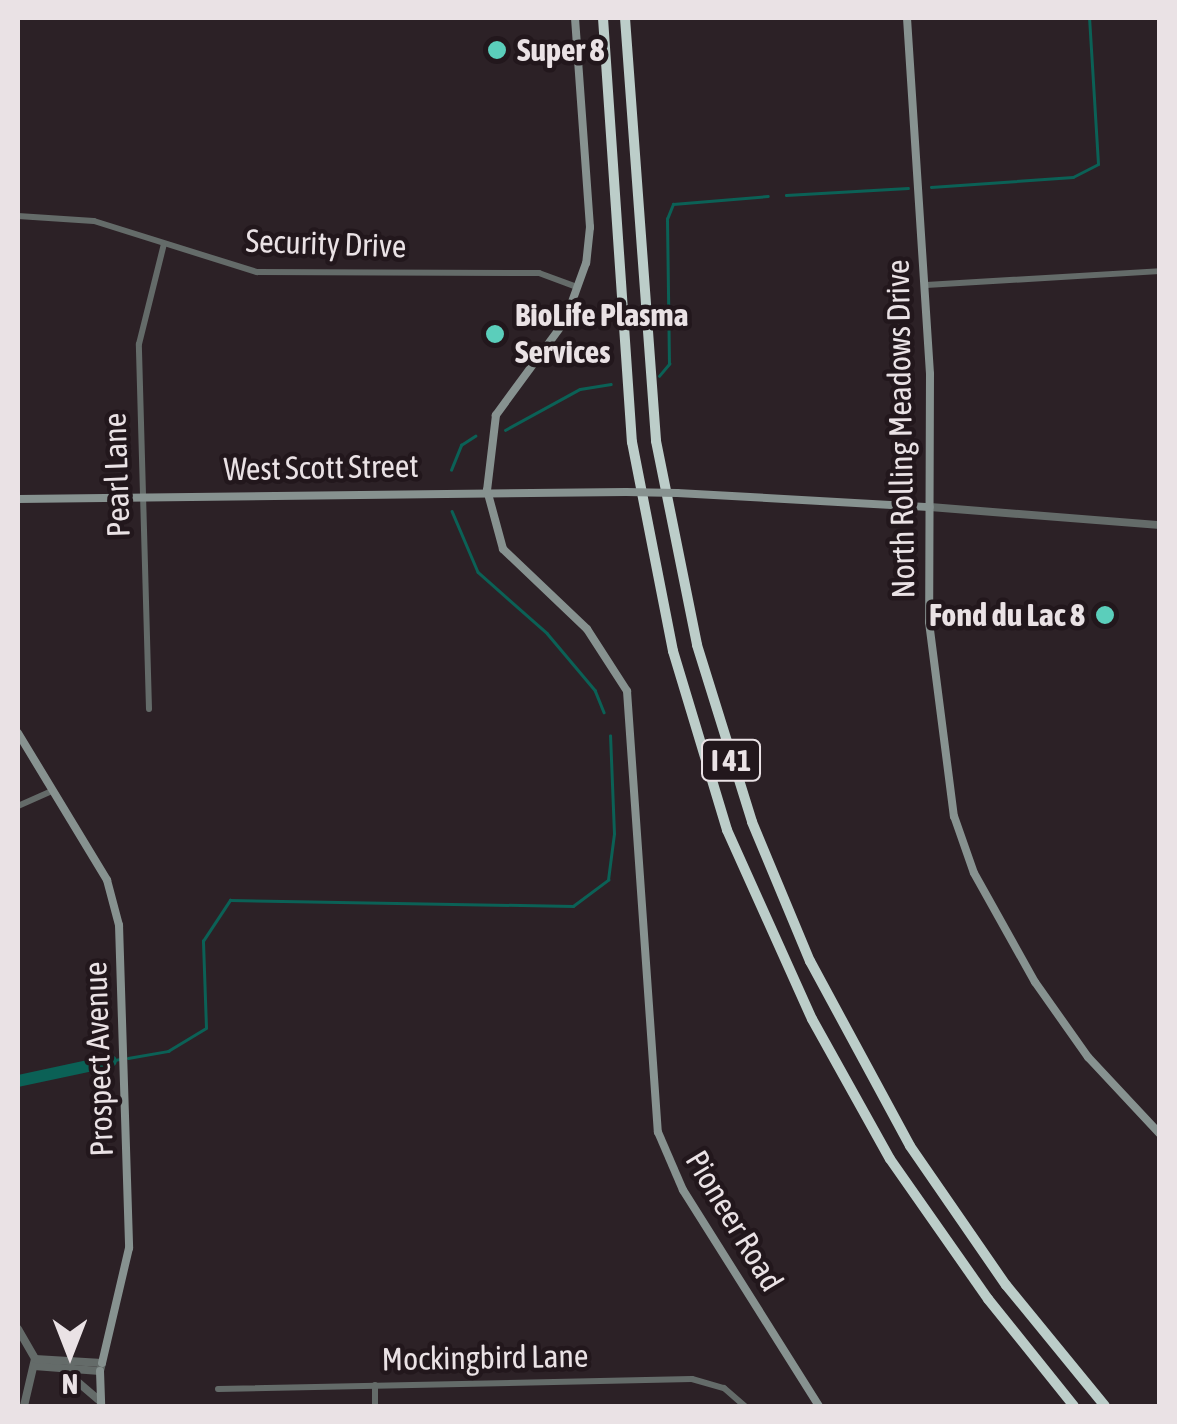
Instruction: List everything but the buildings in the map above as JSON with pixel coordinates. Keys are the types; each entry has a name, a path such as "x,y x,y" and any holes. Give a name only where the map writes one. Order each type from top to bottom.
{"highway":[{"name":"I 41","path":"602,18 632,442 673,651 728,830 812,1019 890,1159 988,1299 1074,1406"},
{"name":"I 41","path":"625,18 656,442 697,645 752,822 833,1010 910,1146 1006,1285 1105,1406"}],"main road":[{"path":"486,490 496,415 565,321 590,227 575,18"},
{"name":"North Rolling Meadows Drive","path":"908,18 926,286 934,697 964,847 1052,1007 1160,1134"},
{"name":"West Scott Street","path":"18,499 486,490 677,493 930,507"},
{"name":"Pioneer Road","path":"486,490 503,548 587,629 627,691 644,925 650,1088 662,1144 703,1223 819,1406"},
{"name":"Prospect Avenue","path":"18,733 111,891 120,944 128,1263 101,1367 101,1404"}],"street":[{"name":"Security Drive","path":"18,216 79,218 267,274 539,273 577,287"},
{"name":"Pearl Lane","path":"149,709 140,331 164,244"},
{"path":"926,286 1160,270"},
{"path":"930,507 1160,525"},
{"path":"18,806 52,791"},
{"path":"18,1328 34,1363 24,1406"},
{"path":"34,1363 101,1367"},
{"path":"34,1363 79,1378 101,1404"},
{"path":"47,1367 101,1367"},
{"name":"Mockingbird Lane","path":"218,1388 692,1378 724,1388 745,1406"},
{"path":"375,1385 375,1406"}],"waterway":[{"path":"931,187 1073,177 1098,164 1089,18"},
{"path":"786,195 908,188"},
{"path":"659,376 669,364 667,219 673,204 768,196"},
{"path":"505,430 580,389 611,384"},
{"path":"451,470 461,445 475,436"},
{"path":"452,511 478,572 547,633 595,690 604,712"},
{"path":"128,1058 168,1051 206,1028 203,941 230,900 573,906 608,880 614,834 610,736"},
{"path":"111,1061 120,1059"},
{"path":"18,1081 111,1061"}],"place":[{"name":"Super 8","path":"497,50"},
{"name":"BioLife Plasma Services","path":"495,334"},
{"name":"Fond du Lac 8","path":"1105,615"}]}
